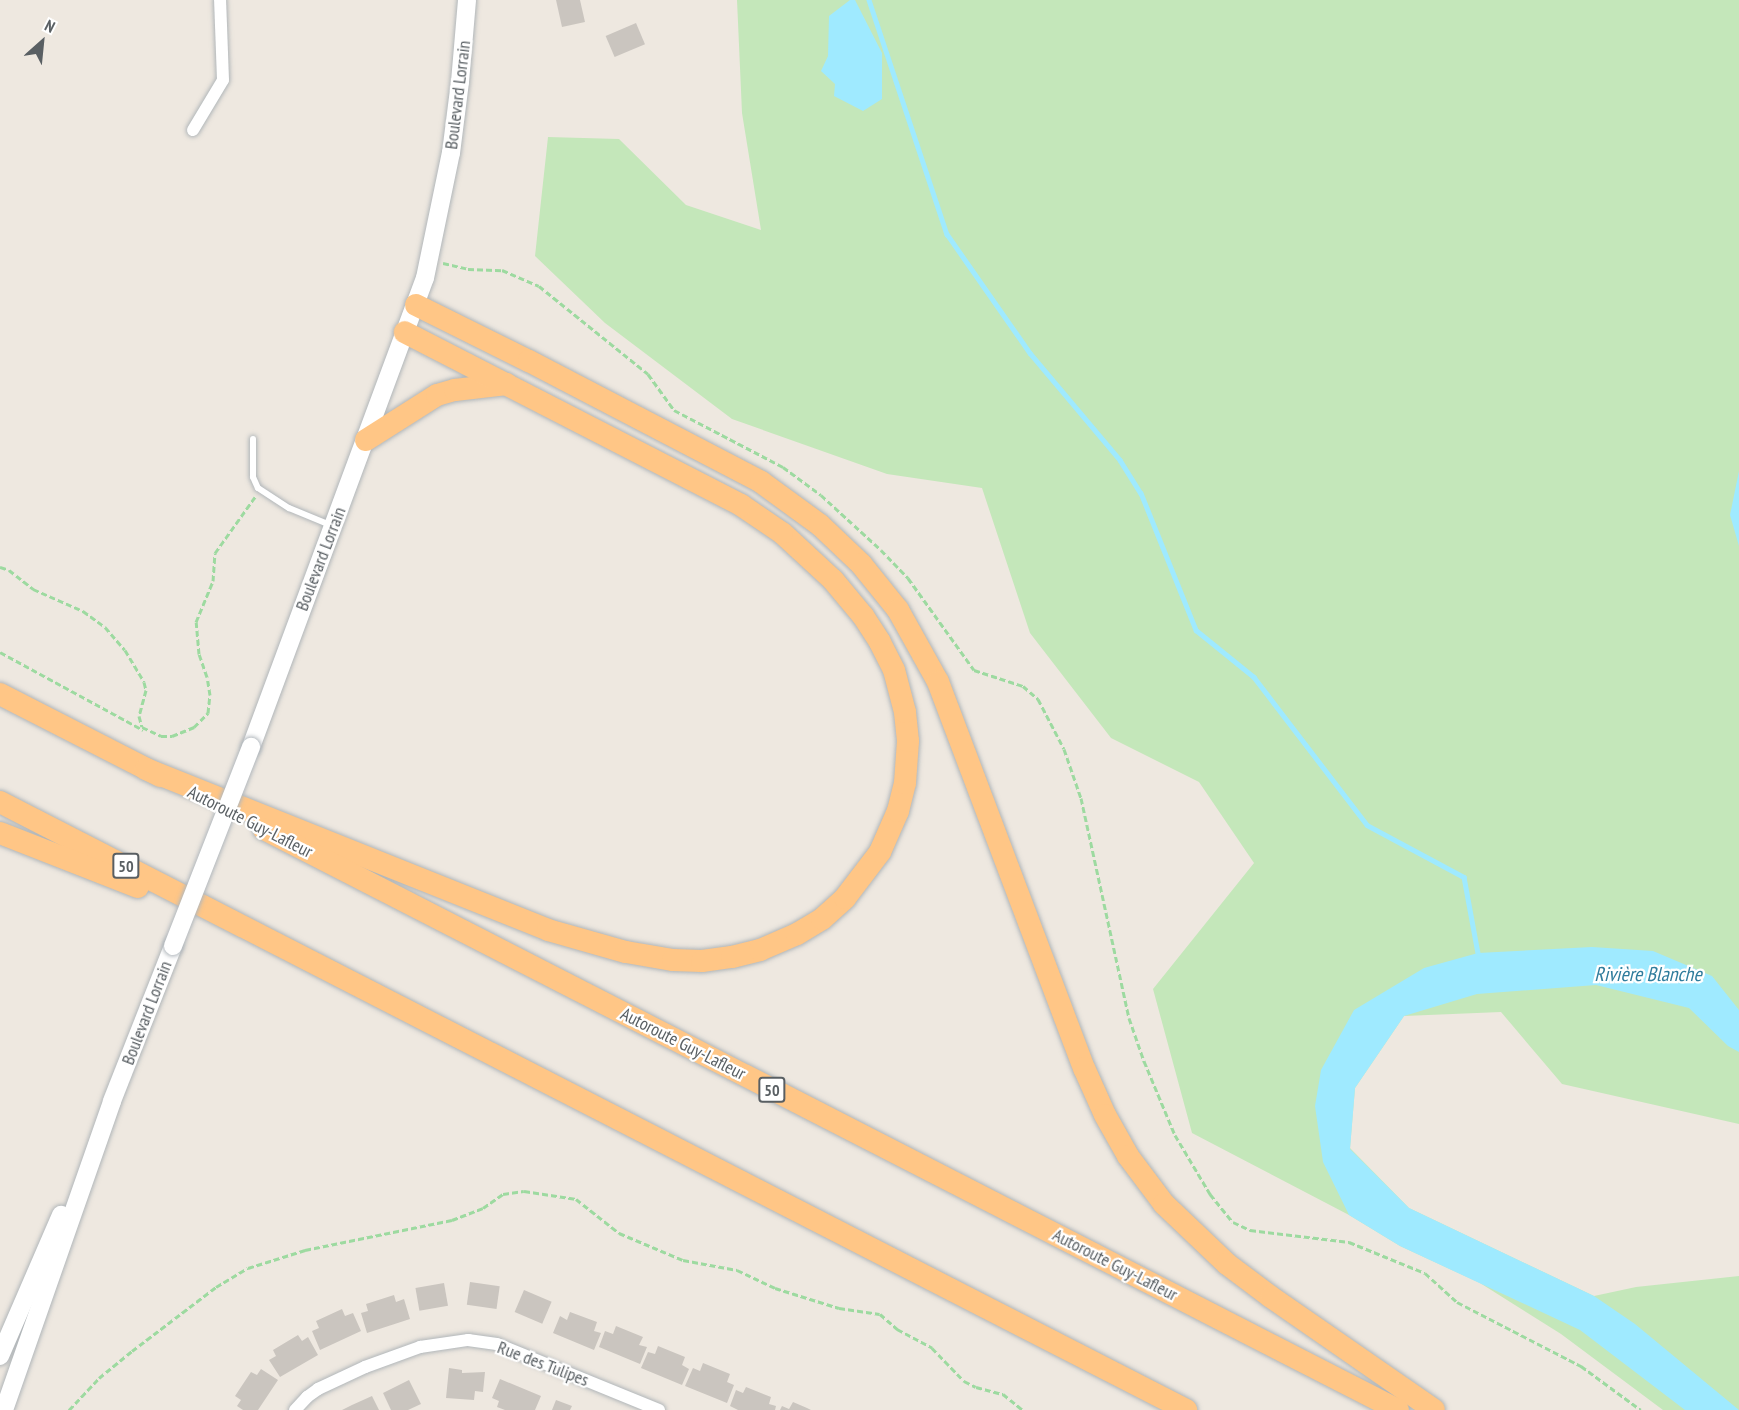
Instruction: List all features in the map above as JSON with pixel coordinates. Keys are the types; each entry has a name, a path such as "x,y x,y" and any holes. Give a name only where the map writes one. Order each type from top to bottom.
{"highway":[{"path":"416,305 761,482 805,512 861,564 898,610 938,682 1084,1068 1105,1115 1128,1156 1164,1204 1227,1264 1271,1298 1434,1410"},
{"path":"146,769 382,862 509,916 570,937 642,955 702,961 747,954 797,934 822,919 845,898 868,870 887,838 900,804 907,770 907,726 903,698 894,670 872,629 827,574 768,523 731,499 405,332"},
{"path":"366,440 437,395 455,390 507,384"},
{"name":"Autoroute Guy-Lafleur","path":"0,694 1398,1410"},
{"name":"50","path":"0,802 1186,1410"},
{"path":"0,833 251,931"}],"main road":[{"name":"Boulevard Lorrain","path":"4,1410 112,1101 251,747 416,305 430,259 455,125 467,0"},
{"name":"Boulevard Lorrain","path":"0,1356 112,1101"}],"street":[{"path":"193,130 223,80 220,0"},
{"name":"Rue des Tulipes","path":"295,1410 318,1389 365,1367 420,1347 468,1340 497,1344 658,1410"}],"lane":[{"path":"254,439 253,477 260,490 289,508 333,526"}],"path":[{"path":"430,259 468,269 502,270 539,286 648,374 674,410 783,466 820,495 881,550 908,578 974,670 1023,686 1038,699 1064,749 1081,798 1129,1018 1144,1061 1175,1135 1210,1194 1233,1222 1250,1230 1349,1242 1425,1273 1457,1302 1581,1366 1641,1410"},
{"path":"0,652 145,730 161,736 172,736 194,727 208,713 210,694 199,654 196,622 213,581 215,553 260,490"},
{"path":"0,567 9,570 33,589 83,611 115,637 144,682 146,690 139,720 145,730"},
{"path":"69,1410 99,1378 132,1351 216,1287 248,1268 305,1250 452,1220 483,1208 503,1194 524,1191 576,1199 619,1233 683,1260 737,1270 775,1288 839,1308 880,1314 897,1329 932,1348 964,1381 976,1387 1003,1394 1023,1410"}],"green space":[{"path":"737,0 1739,0 1739,1124 1562,1084 1501,1012 1404,1016 1355,1088 1350,1148 1409,1208 1594,1296 1636,1287 1739,1276 1739,1410 1663,1410 1561,1334 1480,1283 1400,1246 1349,1215 1192,1133 1153,989 1254,863 1199,782 1111,738 1030,633 982,488 887,474 732,419 605,323 535,256 548,137 619,139 686,205 761,230 742,113"}],"water":[{"path":"850,0 855,0 882,53 882,99 863,111 834,96 835,84 821,71 828,56 829,16"},
{"path":"1739,471 1739,546 1730,515"},
{"name":"Rivière Blanche","path":"1592,947 1653,951 1712,976 1739,1010 1739,1052 1728,1046 1689,1008 1596,985 1477,994 1404,1016 1355,1088 1350,1149 1409,1208 1594,1296 1635,1324 1739,1410 1685,1410 1580,1330 1400,1246 1349,1215 1323,1162 1315,1106 1321,1070 1354,1010 1424,968 1478,953"}],"building":[{"path":"556,0 580,0 585,22 562,27"},
{"path":"636,23 645,44 615,57 606,36"},
{"path":"470,1282 500,1286 497,1309 467,1305"},
{"path":"444,1283 448,1306 419,1311 415,1288"},
{"path":"524,1290 552,1302 542,1324 515,1312"},
{"path":"394,1295 396,1302 404,1299 410,1319 367,1333 361,1313 368,1311 366,1304"},
{"path":"342,1309 345,1316 353,1313 361,1331 320,1350 312,1331 319,1328 316,1321"},
{"path":"570,1312 597,1322 594,1331 601,1333 594,1350 553,1333 560,1316 567,1320"},
{"path":"616,1326 643,1337 639,1345 647,1347 640,1364 599,1347 605,1331 613,1334"},
{"path":"298,1335 302,1341 308,1337 318,1355 280,1377 269,1360 276,1356 273,1350"},
{"path":"658,1346 685,1357 682,1365 689,1369 682,1385 641,1368 648,1352 655,1354"},
{"path":"703,1363 730,1374 727,1382 734,1385 727,1403 685,1386 693,1368 700,1371"},
{"path":"449,1368 462,1370 462,1373 485,1372 483,1392 475,1391 474,1400 446,1398"},
{"path":"261,1369 278,1380 258,1410 243,1410 237,1406 241,1400 235,1396 251,1372 257,1375"},
{"path":"500,1379 541,1396 535,1410 505,1410 497,1407 499,1401 492,1398"},
{"path":"409,1380 421,1404 408,1410 391,1410 383,1393"},
{"path":"746,1387 771,1397 769,1404 776,1406 775,1410 738,1410 730,1406 736,1390 743,1393"},
{"path":"372,1396 379,1410 342,1410 352,1405"},
{"path":"556,1400 572,1406 570,1410 552,1410"},
{"path":"793,1402 811,1410 780,1410 782,1406 789,1409"}],"waterway":[{"path":"869,0 947,234 1030,353 1120,460 1141,493 1196,630 1254,677 1367,825 1464,877 1478,953"}]}
